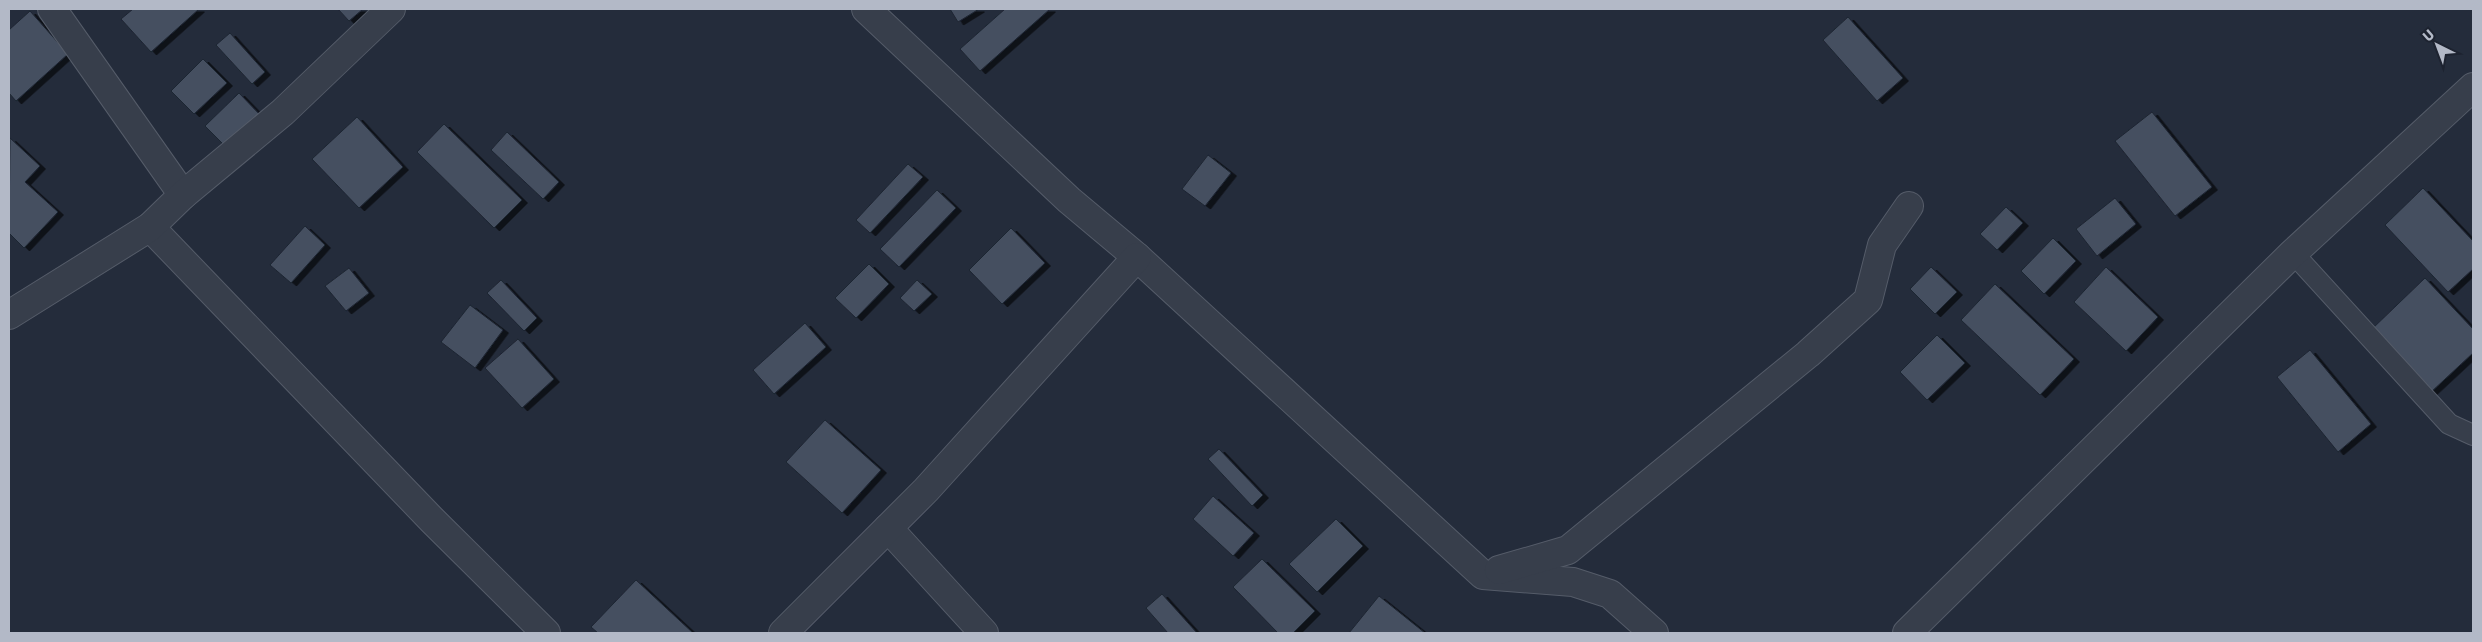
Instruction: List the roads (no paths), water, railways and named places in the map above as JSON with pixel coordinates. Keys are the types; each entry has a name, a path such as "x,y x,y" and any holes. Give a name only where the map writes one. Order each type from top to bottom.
{"street":[{"path":"52,9 183,195"},
{"path":"9,315 150,227 183,195 283,112 391,9"},
{"path":"866,9 1069,200 1137,256 1483,574 1573,582 1610,594 1654,633"},
{"path":"1907,633 2293,253 2473,87"},
{"path":"1483,574 1568,550 1808,354 1868,300 1882,245 1909,206"},
{"path":"150,227 432,520 546,633"},
{"path":"783,633 926,490 1137,256"},
{"path":"888,528 984,633"}],"lane":[{"path":"2293,253 2449,424 2473,435"}]}
